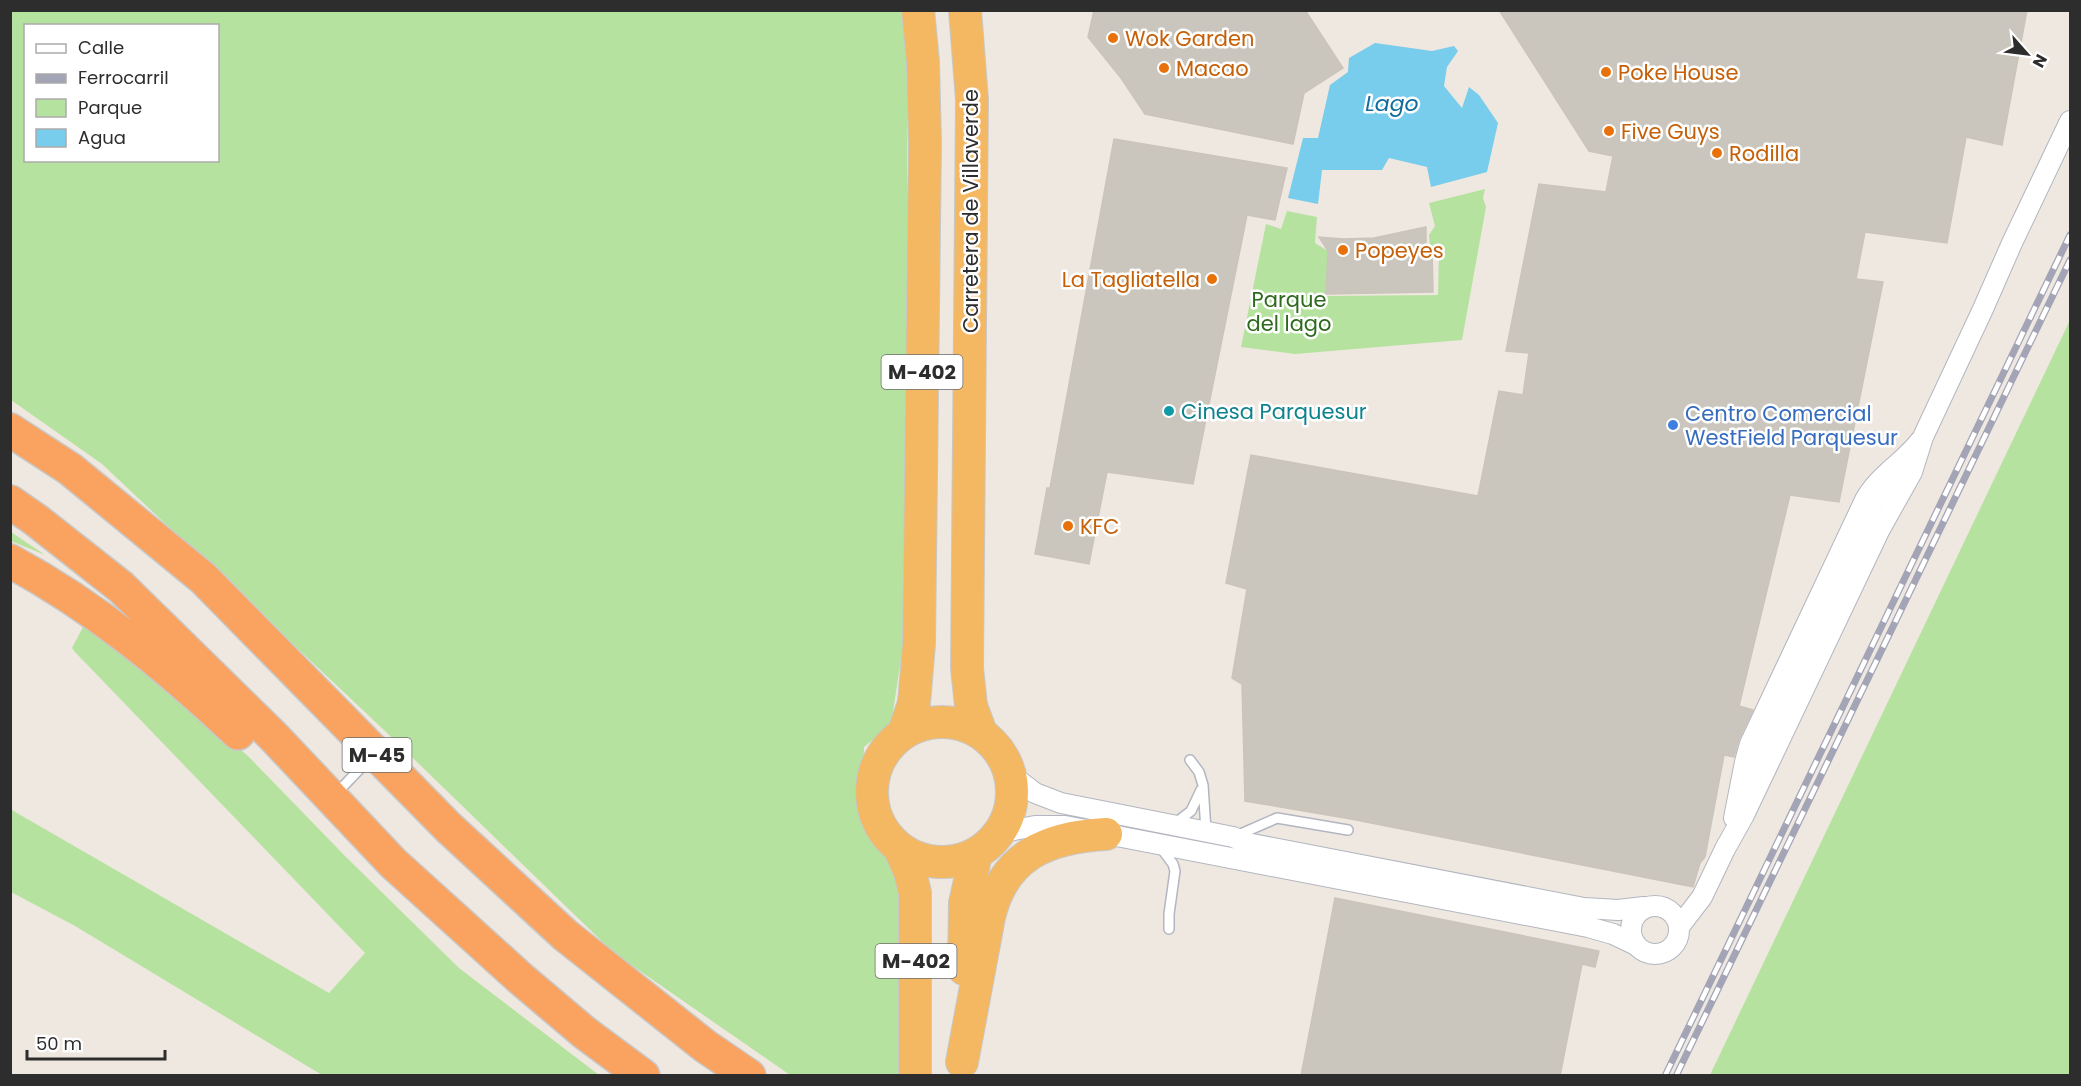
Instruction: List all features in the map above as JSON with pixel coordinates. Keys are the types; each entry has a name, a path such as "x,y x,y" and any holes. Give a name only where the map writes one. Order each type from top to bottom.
{"highway":[{"name":"M-402","path":"915,1076 915,893 900,849 878,824 871,789 872,777 882,755 904,732 914,703 919,644 925,143 923,62 918,10"},
{"name":"Carretera de Villaverde","path":"965,10 972,100 967,654 970,699 981,733"},
{"path":"10,417 70,469"},
{"name":"M-45","path":"10,430 70,469 203,578 448,827 565,935 705,1046 749,1076"},
{"name":"M-45","path":"10,502 121,588 274,737 393,863 520,978 585,1033 642,1076"},
{"path":"10,561 70,595 142,647 241,735 393,863"},
{"path":"904,732 936,722 956,724 981,733"},
{"name":"M-402","path":"962,1069 965,903 976,854 988,846 998,833 1007,818 1011,801 1010,774 1001,754 981,733"},
{"path":"962,1069 989,917 994,896 1002,880 1017,864 1047,845 1079,836 1106,834"},
{"path":"900,849 921,860 939,863 960,860 976,854"}],"street":[{"path":"1679,927 1702,897 1744,815 1880,529 1912,472 1923,437 2070,121"},
{"path":"1725,849 1736,811 1750,744 1865,500 1877,482 1910,454 1923,437"},
{"path":"998,833 1035,826 1056,825 1588,927 1613,934 1646,952 1655,954 1668,951 1677,941 1679,927 1676,917 1668,909 1653,905 1618,910 1584,908 1246,843 1233,837 1061,803 1035,793 1010,774"},
{"path":"1636,945 1631,926 1637,914 1644,907"}],"lane":[{"path":"1736,811 1756,759 1818,620 1881,497 1892,485 1912,472"},
{"name":"M-45","path":"331,799 375,753"},
{"path":"1190,760 1199,772 1203,785 1206,832"},
{"path":"1172,826 1191,811 1203,785"},
{"path":"1233,837 1277,818 1348,830"},
{"path":"1158,844 1170,859 1175,871 1169,929"}],"green space":[{"path":"11,11 908,11 907,172 913,344 905,632 891,725 864,747 863,805 890,858 904,910 904,1075 790,1075 614,953 385,731 102,464 11,400"},
{"name":"Parque del lago","path":"1485,189 1483,198 1486,207 1462,340 1295,354 1241,347 1266,224 1281,229 1287,211 1317,217 1315,243 1328,251 1326,296 1438,295 1439,251 1430,247 1429,235 1435,226 1429,203"},
{"path":"2070,320 2070,1075 1710,1075"},
{"path":"11,532 45,555 11,541"},
{"path":"84,625 170,689 249,757 459,968 599,1075 322,1075 75,926 11,892 10,809 329,993 365,953 75,652 72,648"}],"water":[{"name":"Lago","path":"1375,43 1432,51 1454,46 1458,51 1447,67 1444,86 1462,108 1469,87 1479,95 1498,123 1487,172 1431,187 1427,167 1389,158 1382,170 1322,170 1318,204 1288,198 1303,138 1318,138 1330,85 1348,72 1349,58"}],"building":[{"path":"1094,10 1305,10 1343,68 1304,93 1293,144 1145,114 1121,78 1088,37"},
{"name":"Centro Comercial WestField Parquesur","path":"1499,10 2027,10 2002,145 1966,137 1947,243 1865,232 1856,279 1883,282 1839,502 1790,495 1739,706 1753,710 1739,739 1734,757 1724,755 1705,857 1700,863 1693,887 1351,819 1245,801 1242,684 1232,678 1247,589 1226,583 1251,455 1478,496 1499,391 1523,395 1529,353 1506,351 1539,184 1606,192 1613,156 1589,151"},
{"path":"1114,139 1287,168 1275,220 1247,215 1193,484 1107,472 1089,564 1035,554 1047,488 1050,488"},
{"path":"1426,227 1426,250 1432,250 1433,292 1326,294 1328,251 1319,237 1374,238"},
{"path":"1335,898 1599,951 1595,967 1582,964 1560,1076 1301,1076"}],"railway":[{"path":"1665,1076 2070,235"},
{"path":"1676,1076 2070,260"}],"place":[{"name":"Wok Garden","path":"1113,38"},
{"name":"Macao","path":"1164,68"},
{"name":"Poke House","path":"1606,72"},
{"name":"Five Guys","path":"1609,131"},
{"name":"Rodilla","path":"1717,153"},
{"name":"Popeyes","path":"1343,250"},
{"name":"La Tagliatella","path":"1212,279"},
{"name":"Cinesa Parquesur","path":"1169,411"},
{"name":"Centro Comercial WestField Parquesur","path":"1673,425"},
{"name":"KFC","path":"1068,526"}]}
